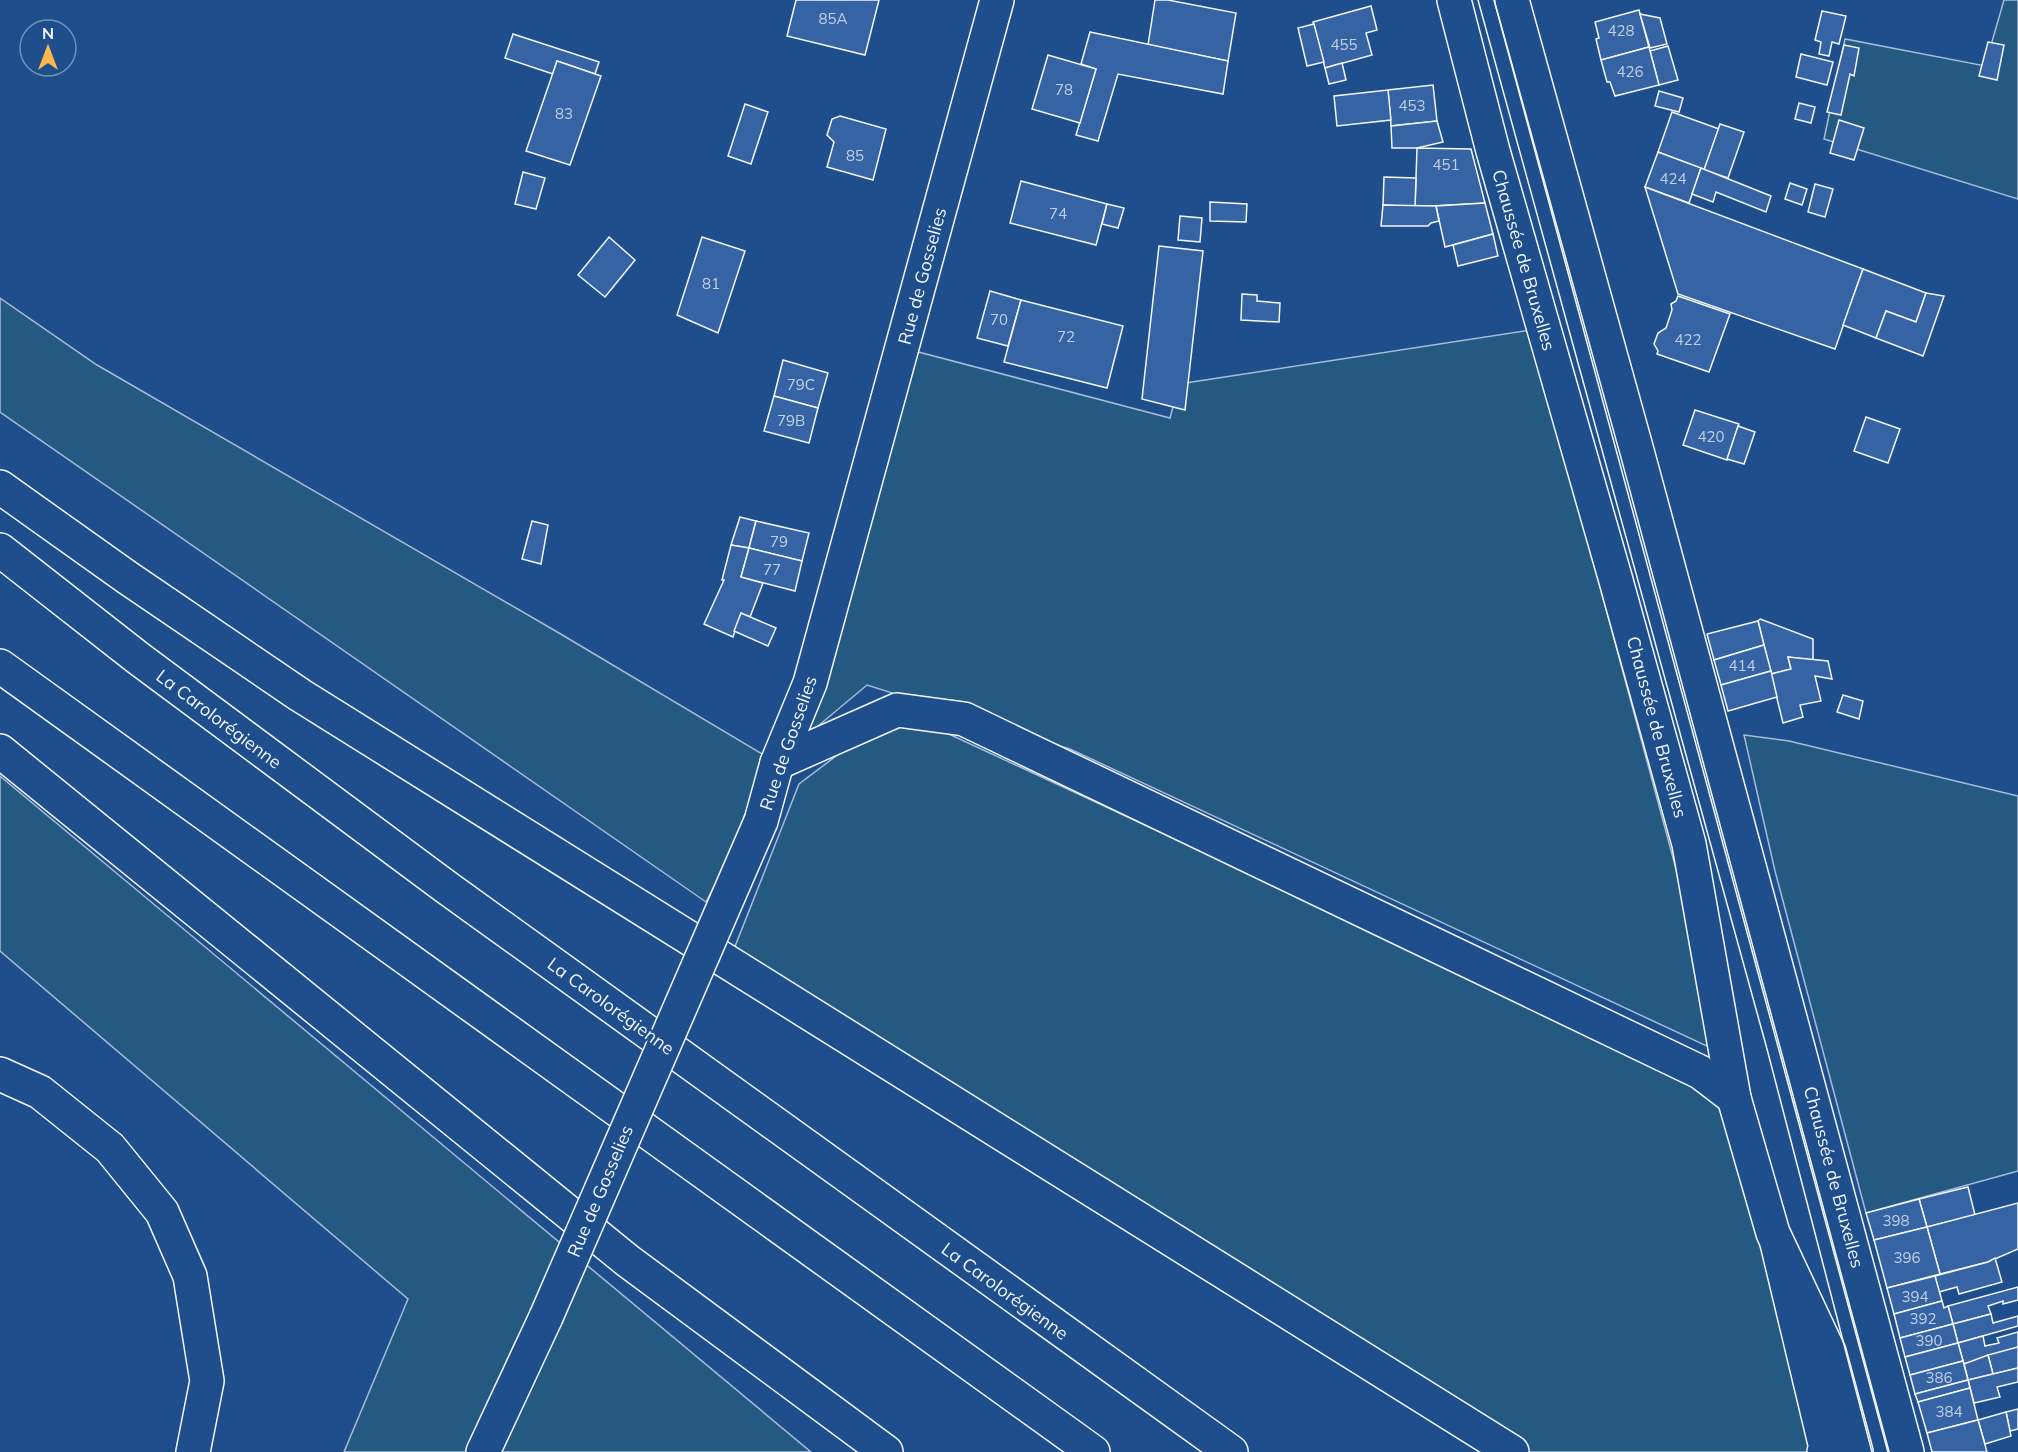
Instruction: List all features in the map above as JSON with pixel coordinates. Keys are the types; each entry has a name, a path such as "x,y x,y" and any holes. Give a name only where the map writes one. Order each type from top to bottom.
{"main road":[{"name":"Rue de Gosselies","path":"483,1452 546,1317 761,821 777,763 810,683 997,0"},
{"name":"Chaussée de Bruxelles","path":"1454,0 1493,151 1616,577 1689,844 1734,1098 1773,1233 1829,1352 1856,1452"},
{"name":"Chaussée de Bruxelles","path":"1512,0 1646,484 1907,1452"},
{"path":"0,487 128,578 300,695 1512,1452"},
{"name":"La Carolorégienne","path":"0,550 138,658 446,887 1231,1452"},
{"path":"0,666 1093,1452"},
{"path":"777,763 897,710 964,719 1700,1072 1734,1098"},
{"path":"0,750 628,1261 886,1452"},
{"path":"0,1074 40,1092 110,1148 162,1212 190,1276 207,1381 193,1452"},
{"path":"1777,1243 1826,1449 1824,1452"}],"shaded area":[{"path":"2004,0 2018,0 2018,199 1824,139 1845,39 1985,66"},
{"path":"0,298 97,365 559,633 777,763 706,902 0,412"},
{"path":"1531,330 1726,1055 1070,749 867,685 793,747 903,348 1170,418 1179,384"},
{"path":"897,710 1734,1098 1827,1452 1523,1452 734,949 799,784"},
{"path":"1744,735 1789,741 2018,796 2018,1171 1866,1213 1775,871"},
{"path":"0,776 811,1452 344,1452 408,1299 0,951"}],"building":[{"path":"796,0 879,0 865,55 787,36"},
{"path":"1155,0 1168,0 1236,13 1228,61 1148,45"},
{"path":"1371,6 1377,30 1366,33 1372,55 1325,68 1313,22"},
{"path":"1639,10 1649,47 1601,60 1595,22"},
{"path":"1822,11 1846,16 1839,44 1832,42 1829,56 1819,54 1821,42 1815,40"},
{"path":"1640,14 1660,18 1667,44 1650,48"},
{"path":"1314,24 1324,62 1307,66 1298,28"},
{"path":"1090,32 1228,61 1223,94 1118,74 1098,141 1076,135 1096,69 1081,64"},
{"path":"513,34 599,62 595,74 557,61 553,74 505,58"},
{"path":"1988,42 2004,45 1997,80 1979,76"},
{"path":"1844,45 1859,48 1854,76 1850,74 1841,115 1827,112"},
{"path":"1668,46 1678,80 1659,85 1650,51"},
{"path":"1649,47 1659,85 1615,96 1610,82 1607,82 1601,60"},
{"path":"1801,54 1833,62 1827,85 1796,77"},
{"path":"1048,55 1096,69 1080,123 1032,109"},
{"path":"557,61 601,76 570,165 526,151"},
{"path":"1342,63 1346,80 1329,84 1325,68"},
{"path":"1433,85 1437,121 1391,126 1388,90"},
{"path":"1388,90 1391,120 1337,126 1334,96"},
{"path":"1659,91 1683,98 1679,112 1655,106"},
{"path":"1799,103 1815,107 1811,123 1795,119"},
{"path":"745,104 768,112 751,164 728,156"},
{"path":"1672,112 1719,129 1704,170 1658,152"},
{"path":"840,116 886,129 873,180 827,167 834,142 827,135 832,119"},
{"path":"1839,120 1864,128 1854,160 1830,153"},
{"path":"1437,121 1443,142 1417,148 1392,148 1391,126"},
{"path":"1720,124 1744,132 1728,178 1704,170"},
{"path":"1417,148 1471,149 1485,203 1415,207"},
{"path":"1658,152 1701,168 1689,203 1645,187"},
{"path":"1701,168 1771,196 1766,212 1716,192 1713,202 1692,194"},
{"path":"523,172 545,178 536,209 515,204"},
{"path":"1384,177 1416,178 1415,207 1383,205"},
{"path":"1021,181 1107,204 1096,245 1010,223"},
{"path":"1790,183 1807,189 1802,205 1785,199"},
{"path":"1815,184 1833,189 1825,217 1808,212"},
{"path":"1645,187 1863,269 1835,349 1678,294"},
{"path":"1210,202 1247,204 1246,222 1210,221"},
{"path":"1485,203 1493,234 1445,247 1436,206"},
{"path":"1107,204 1124,208 1118,228 1102,224"},
{"path":"1383,205 1436,206 1439,221 1428,226 1381,226"},
{"path":"1180,216 1202,218 1200,242 1178,240"},
{"path":"1493,234 1498,256 1458,266 1453,245"},
{"path":"609,237 635,260 605,297 578,275"},
{"path":"702,237 745,251 718,333 677,315"},
{"path":"1159,246 1203,251 1185,410 1142,399"},
{"path":"1863,269 1926,293 1916,322 1886,311 1876,338 1843,325"},
{"path":"990,291 1021,300 1008,346 977,338"},
{"path":"1926,293 1944,296 1923,356 1876,338 1886,311 1916,322"},
{"path":"1242,294 1257,295 1257,301 1280,303 1279,322 1241,320"},
{"path":"1678,296 1730,314 1709,372 1657,354 1658,351 1654,344 1658,333 1666,328 1672,310 1671,304"},
{"path":"1021,300 1123,326 1107,388 1004,362"},
{"path":"783,360 828,373 818,408 774,396"},
{"path":"774,396 818,408 809,443 764,431"},
{"path":"1695,410 1739,424 1727,460 1683,445"},
{"path":"1866,417 1900,429 1888,463 1854,451"},
{"path":"1738,426 1755,432 1744,464 1727,459"},
{"path":"740,517 756,521 749,548 731,545"},
{"path":"532,521 548,525 541,564 522,559"},
{"path":"756,521 809,533 802,561 749,548"},
{"path":"731,545 749,548 741,577 763,583 750,617 741,613 733,637 704,624 724,580 722,580"},
{"path":"749,548 802,561 795,591 741,577"},
{"path":"741,613 776,628 768,646 734,631"},
{"path":"1760,619 1813,639 1813,660 1788,657 1791,669 1771,674 1758,621"},
{"path":"1758,621 1764,645 1714,660 1707,634"},
{"path":"1764,645 1771,671 1721,685 1714,660"},
{"path":"1788,657 1828,661 1832,679 1815,676 1821,701 1800,705 1803,717 1783,723 1771,674 1791,669"},
{"path":"1771,671 1777,697 1728,711 1721,685"},
{"path":"1843,695 1863,701 1859,719 1837,712"},
{"path":"1968,1187 1975,1215 1927,1227 1919,1199"},
{"path":"1919,1199 1927,1227 1874,1240 1866,1213"},
{"path":"2018,1203 2018,1249 1988,1262 1940,1274 1927,1227"},
{"path":"1927,1227 1940,1274 1887,1288 1874,1240"},
{"path":"1995,1258 2002,1282 1959,1294 1957,1287 1939,1292 1935,1276 1988,1262"},
{"path":"1935,1276 1942,1301 1894,1314 1887,1288"},
{"path":"2018,1287 2018,1300 2003,1304 2003,1301 1988,1306 1991,1314 1953,1324 1948,1306"},
{"path":"1942,1301 1944,1308 1948,1306 1953,1324 1900,1338 1894,1314"},
{"path":"1991,1314 1993,1323 2018,1316 2018,1326 1958,1343 1953,1324"},
{"path":"1953,1324 1958,1343 1905,1357 1900,1338"},
{"path":"2018,1332 2018,1347 1964,1364 1958,1343 1983,1336 1985,1346 1999,1343 1997,1338"},
{"path":"1958,1343 1963,1361 1910,1375 1905,1357"},
{"path":"2018,1347 2018,1368 1993,1374 1988,1355"},
{"path":"1988,1355 1993,1374 1968,1380 1964,1364"},
{"path":"1963,1361 1968,1380 1915,1394 1910,1375"},
{"path":"2018,1368 2018,1382 1997,1387 2000,1397 1974,1403 1968,1380"},
{"path":"1968,1380 1970,1388 1918,1402 1915,1394"},
{"path":"1970,1388 1978,1420 1927,1433 1918,1402"},
{"path":"2018,1409 2018,1429 2010,1431 2006,1412"},
{"path":"2006,1412 2011,1436 1985,1444 1978,1420"},
{"path":"1978,1420 1987,1452 1932,1452 1927,1433"}],"tram line":[{"path":"1478,0 1767,1049 1872,1452"},
{"path":"1494,0 1888,1452"}]}
